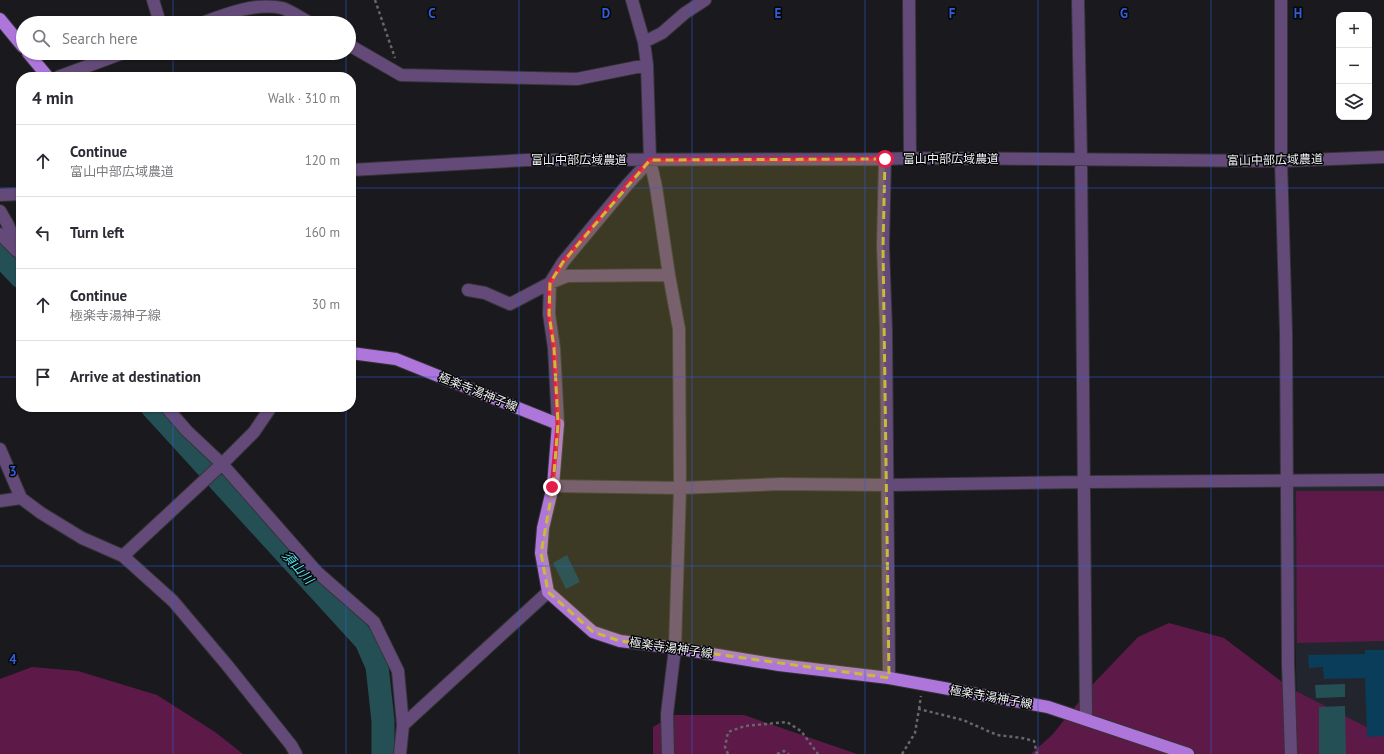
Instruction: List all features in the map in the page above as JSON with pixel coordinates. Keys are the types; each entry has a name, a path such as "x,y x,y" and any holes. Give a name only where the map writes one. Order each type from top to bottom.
{"main road":[{"path":"0,19 16,38"},
{"path":"34,60 44,72"},
{"name":"極楽寺湯神子線","path":"356,354 396,359 558,424"},
{"path":"548,592 541,553 543,528 553,486 558,424"},
{"name":"極楽寺湯神子線","path":"548,592 594,632 620,641 675,648 779,665 889,678 1048,707 1188,754"}],"street":[{"path":"153,0 158,16"},
{"path":"632,0 644,42 647,65 650,160 656,187 669,275 679,328 680,488 675,648 667,714 668,754"},
{"path":"644,42 662,33 685,13 705,0"},
{"path":"909,0 910,158"},
{"path":"1078,0 1081,160 1086,719"},
{"path":"1281,0 1281,161 1286,332 1286,480 1290,754"},
{"path":"221,16 260,6 282,9 296,16"},
{"path":"356,49 401,75 577,79 647,65"},
{"path":"71,72 103,60"},
{"name":"富山中部広域農道","path":"356,170 527,160 910,158 1281,161 1384,157"},
{"path":"885,159 883,246 886,329 889,678"},
{"path":"558,424 554,348 549,314 550,283 563,262 627,185 650,160"},
{"path":"0,195 16,194"},
{"path":"0,211 16,243"},
{"path":"0,234 16,249"},
{"path":"468,290 485,293 510,304 566,276 669,275"},
{"path":"170,412 187,431 222,464 317,572 374,622 398,671 403,725 400,754"},
{"path":"123,556 222,464 254,432 268,412"},
{"path":"0,449 20,498 41,513 82,538 123,556 173,601 232,671 291,745 296,754"},
{"path":"553,486 680,488 780,484 888,485 1384,480"},
{"path":"0,501 20,498"},
{"path":"403,725 548,592"}],"path":[{"path":"375,0 401,75"},
{"path":"902,754 915,733 919,709 963,720 997,735 1034,741 1037,754"},
{"path":"728,754 725,747 728,732 745,726 786,722 801,731 818,754"},
{"path":"777,754 784,751 789,754"}],"highlighted area":[{"path":"885,159 883,246 889,678 620,641 593,632 548,592 541,553 553,486 558,424 554,348 549,314 550,283 563,262 650,160"}],"shaded area":[{"path":"1292,487 1384,487 1384,754 1298,754"},
{"path":"1296,491 1384,491 1384,641 1297,643"},
{"path":"1169,623 1224,638 1290,688 1384,736 1384,754 1031,754 1053,734 1094,683 1138,637"},
{"path":"32,667 78,671 157,695 215,732 243,754 0,754 0,679"},
{"path":"674,715 744,715 857,754 653,754 653,727"}],"water":[{"path":"1345,684 1345,697 1316,698 1315,685"},
{"path":"1345,706 1346,754 1319,754 1319,707"}],"building":[{"path":"567,555 580,582 566,589 553,563"},
{"path":"1365,650 1384,650 1384,736 1367,737 1365,678 1324,679 1323,667 1309,668 1308,655 1365,654"}],"waterway":[{"name":"須山川","path":"0,255 16,272"},
{"name":"須山川","path":"157,412 366,641 377,666 383,721 383,754"}],"route":[{"path":"552,487 558,424 554,348 549,314 550,283 563,262 627,185 650,160 885,159"}]}
